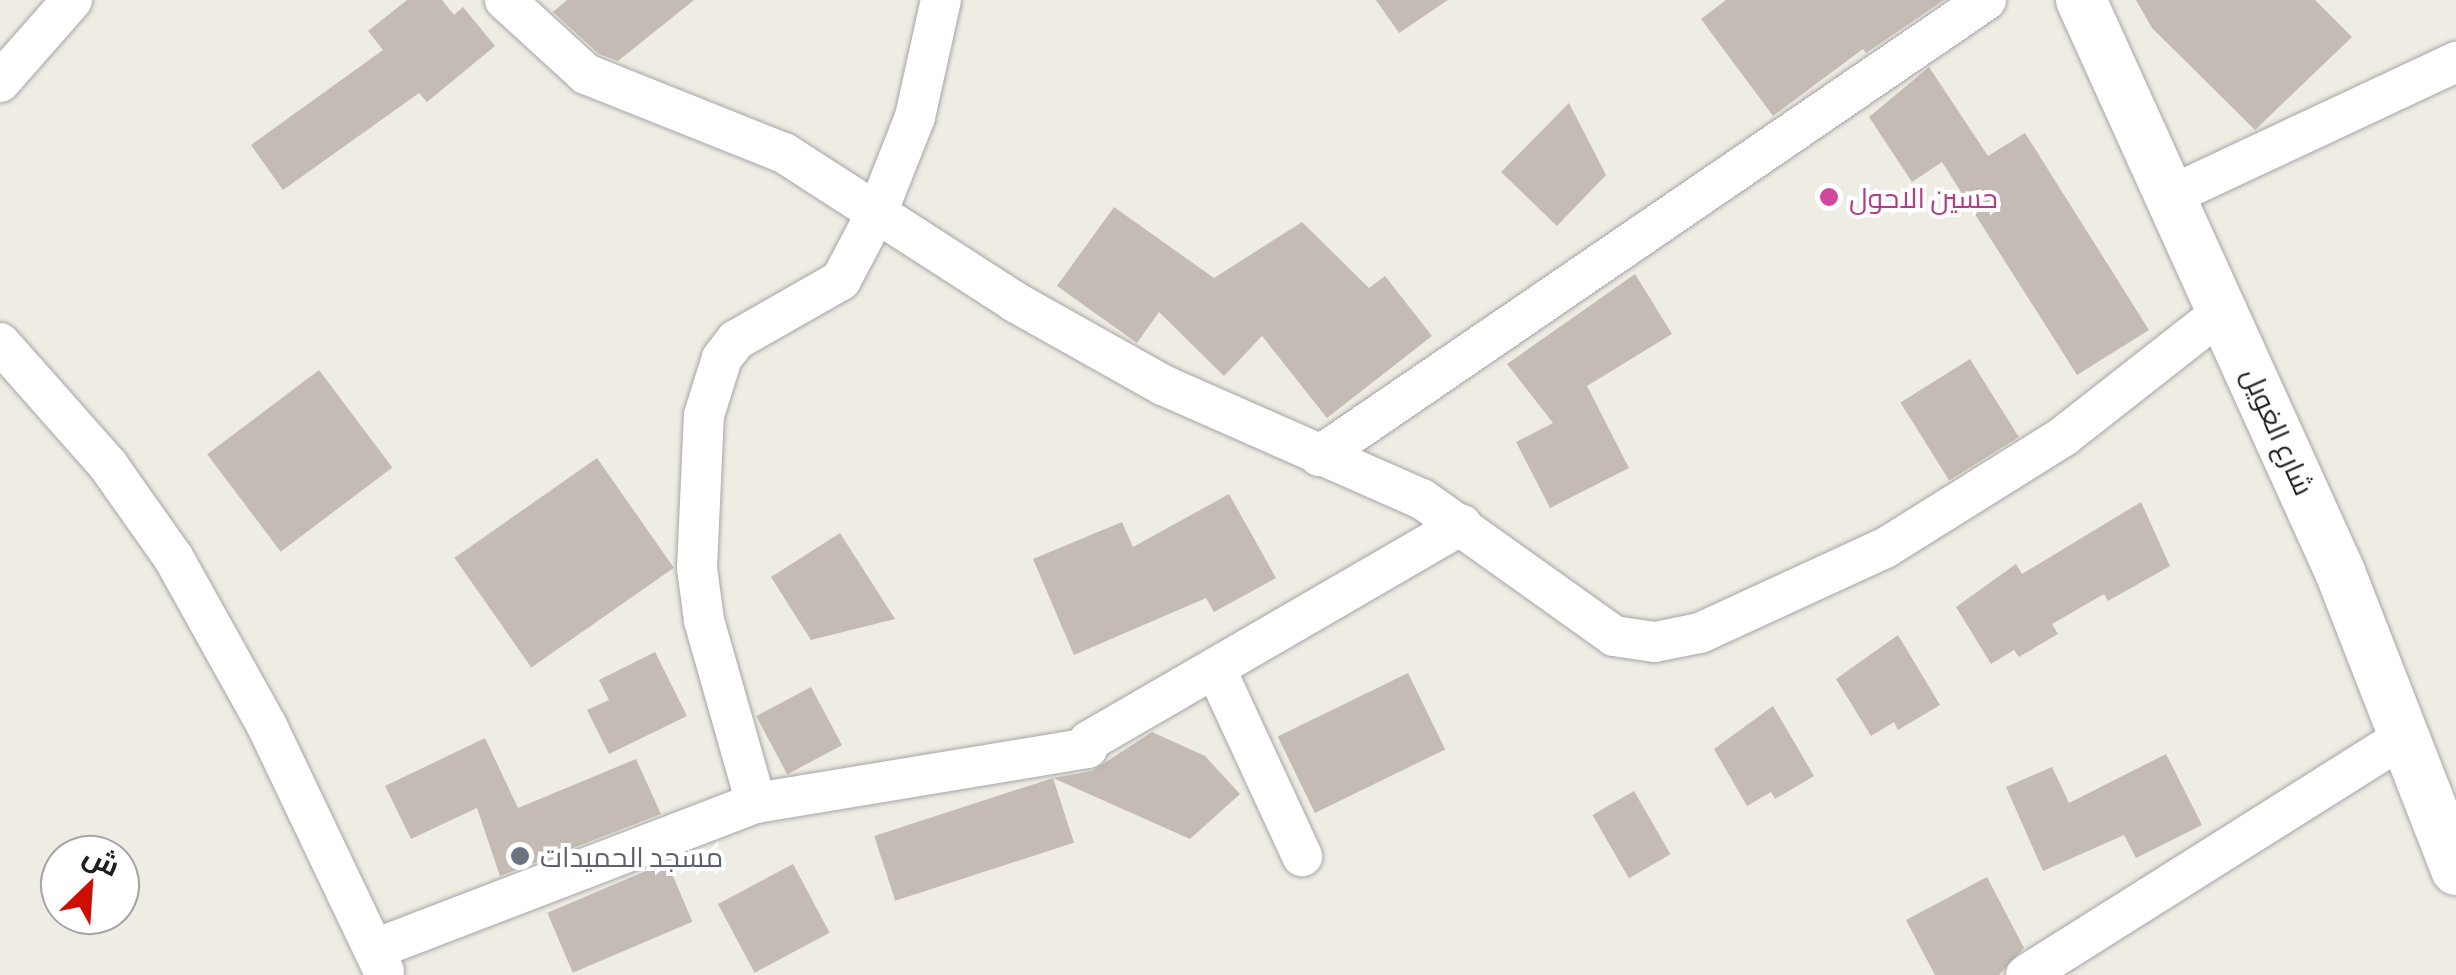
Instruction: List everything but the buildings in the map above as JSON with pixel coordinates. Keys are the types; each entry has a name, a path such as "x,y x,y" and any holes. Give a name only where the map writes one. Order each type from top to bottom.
{"street":[{"path":"0,82 72,0"},
{"path":"505,0 586,74 784,153 879,208 1030,310 1164,385 1319,456 1378,477 1462,525 1577,616 1614,636 1655,642 1700,633 1885,548 2064,436 2226,309"},
{"path":"756,802 704,620 697,568 704,415 722,358 736,340 840,280 879,208 915,116 942,0"},
{"path":"1319,456 1986,0"},
{"name":"شارع الغويل","path":"2081,0 2226,309 2340,572 2456,870"},
{"path":"2172,195 2456,62"},
{"path":"0,342 108,465 174,557 266,724 380,962 756,802 1086,748 1462,525"},
{"path":"1217,672 1302,856"},
{"path":"2026,975 2402,738"}],"place":[{"name":"حسين الاحول","path":"1829,197"},
{"name":"مسجد الحميدات","path":"520,856"}]}
